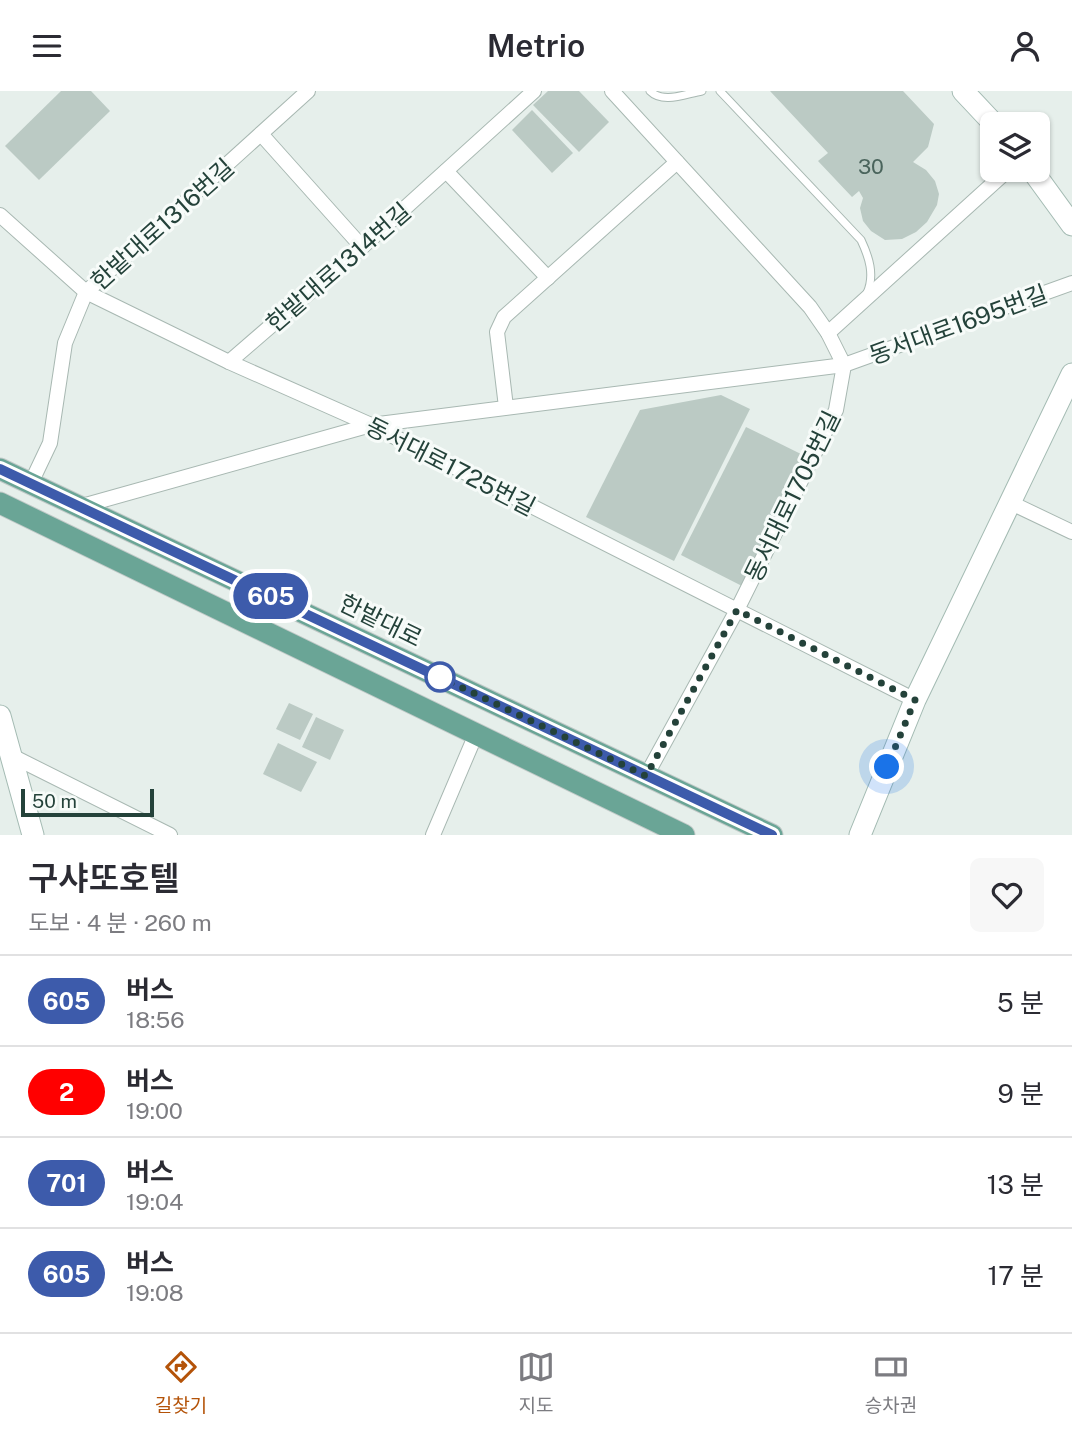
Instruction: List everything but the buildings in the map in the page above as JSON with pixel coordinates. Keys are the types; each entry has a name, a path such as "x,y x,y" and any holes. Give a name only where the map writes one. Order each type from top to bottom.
{"main road":[{"name":"한밭대로","path":"0,469 772,835"},
{"path":"0,503 684,835"}],"street":[{"name":"한밭대로1316번길","path":"31,483 50,443 65,343 86,292 308,91"},
{"name":"한밭대로1314번길","path":"229,362 362,247 534,91"},
{"path":"82,506 371,425 844,365 828,333 810,307 612,91"},
{"path":"964,91 983,112"},
{"path":"261,134 362,247"},
{"path":"506,407 498,332 504,317 677,162"},
{"path":"446,171 548,278"},
{"path":"828,333 995,182"},
{"path":"1041,182 1072,225"},
{"name":"동서대로1725번길","path":"0,215 86,292 229,362 371,425 915,700"},
{"name":"동서대로1695번길","path":"844,365 1072,283"},
{"name":"동서대로1705번길","path":"646,776 737,610 836,410 844,365"},
{"path":"860,835 915,700 1072,374"},
{"path":"1009,502 1072,533"},
{"path":"0,716 33,835"},
{"path":"433,835 476,734"},
{"path":"10,755 170,835"}],"lane":[{"path":"650,91 655,96 664,98 702,91"},
{"path":"720,91 861,240 870,263 870,285 865,297 854,310"}],"bus line":[{"name":"605","path":"0,469 772,835"}],"route":[{"path":"440,677 646,776 737,610 915,700 887,767"}]}
